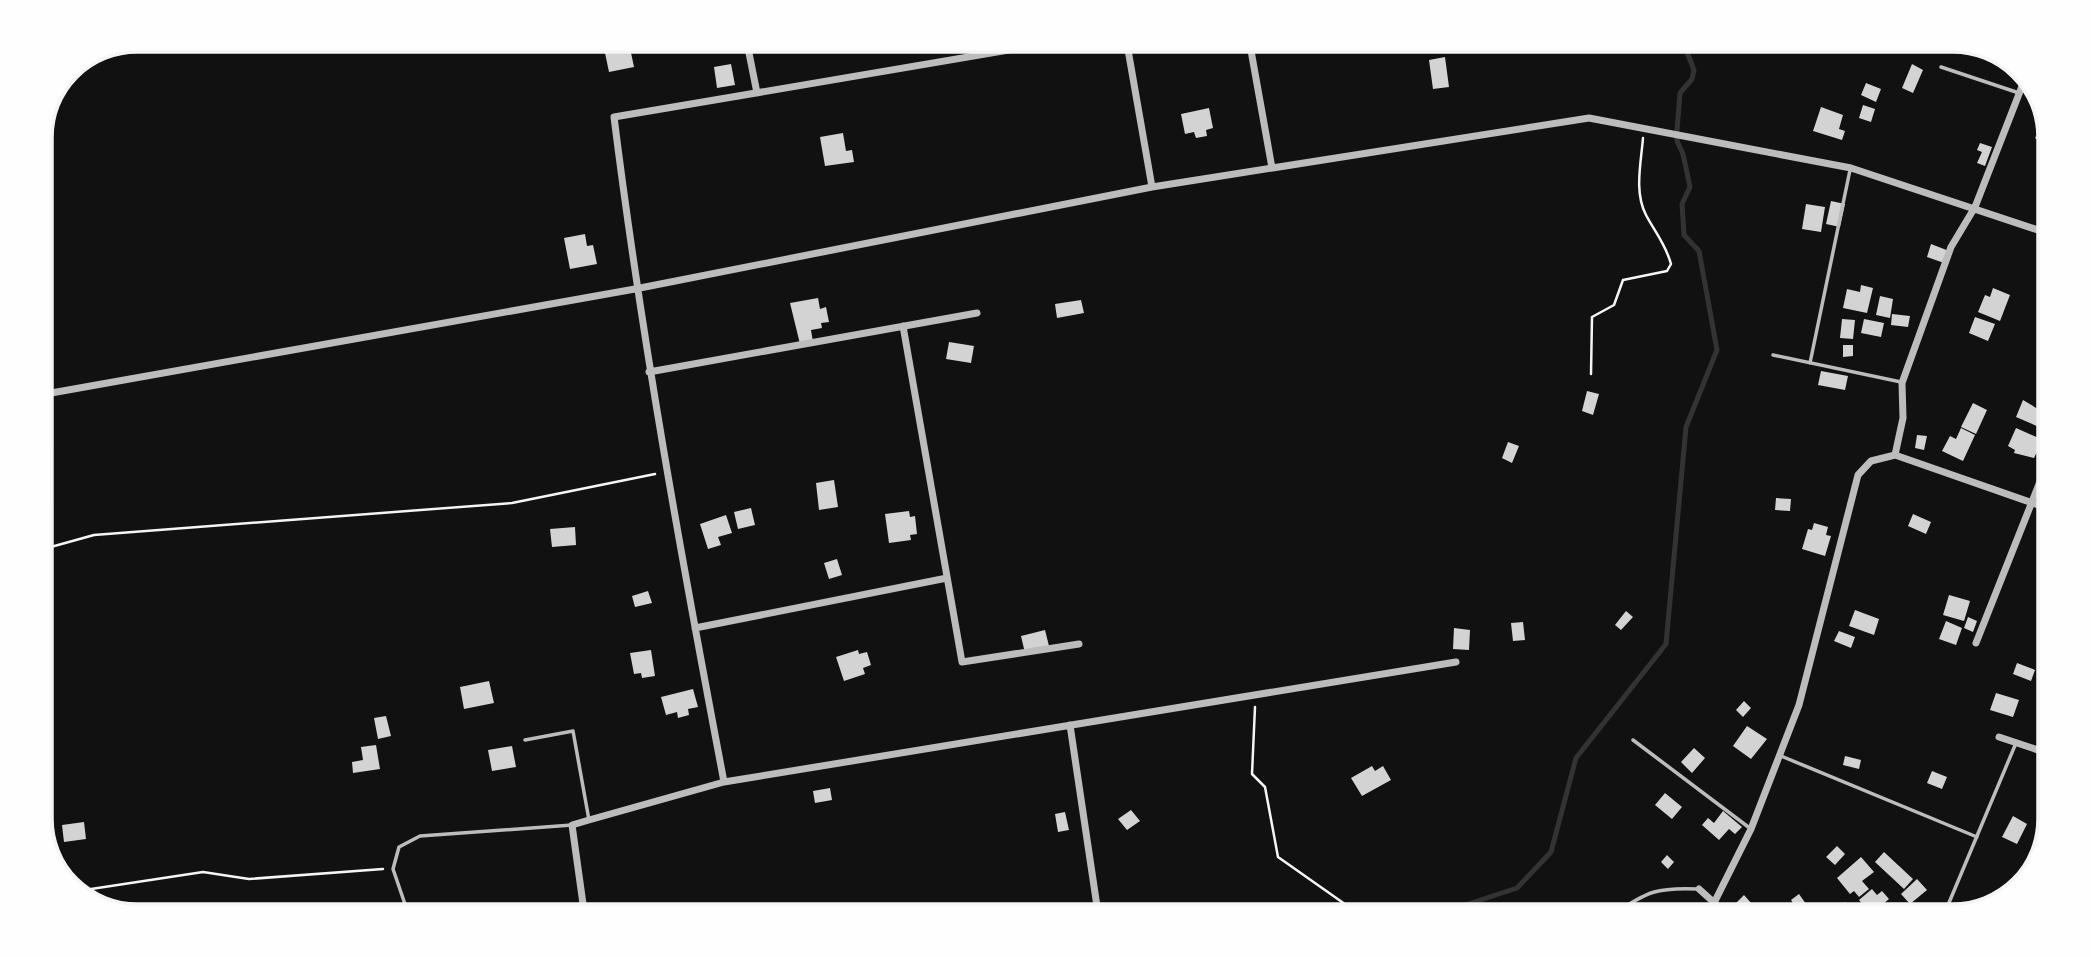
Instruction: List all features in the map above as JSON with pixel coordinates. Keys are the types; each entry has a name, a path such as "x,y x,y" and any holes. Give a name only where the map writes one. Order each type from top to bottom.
{"street":[{"path":"749,52 757,93"},
{"path":"724,782 635,289 614,117 998,52"},
{"path":"1128,52 1152,187"},
{"path":"1251,52 1272,168"},
{"path":"1895,455 1903,418 1902,383 1951,247 1975,207 2021,87"},
{"path":"53,393 635,289 1152,187 1589,118 1851,168 2038,230"},
{"path":"649,372 977,313"},
{"path":"903,326 961,662 1079,644"},
{"path":"1714,901 1751,829 1799,705 1858,475 1871,461 1895,455 2038,504"},
{"path":"1976,643 2038,486"},
{"path":"695,628 947,578"},
{"path":"583,904 572,825 724,782 1456,662"},
{"path":"1070,725 1097,904"},
{"path":"1999,737 2038,750"},
{"path":"1699,888 1717,904"}],"lane":[{"path":"1941,67 2019,93"},
{"path":"1810,363 1851,168"},
{"path":"1773,355 1902,383"},
{"path":"525,740 573,731 589,820"},
{"path":"1633,740 1751,829"},
{"path":"1949,904 2016,743"},
{"path":"1779,756 1977,837"},
{"path":"405,904 393,869 399,847 420,836 572,825"},
{"path":"1629,904 1665,887 1699,888"}],"path":[{"path":"1591,374 1592,317 1614,305 1623,280 1667,271 1671,264 1666,248 1644,213 1639,185 1644,128"},
{"path":"53,546 94,535 512,503 666,472"},
{"path":"1255,695 1252,774 1265,787 1278,857 1345,904"},
{"path":"89,889 203,872 249,879 393,869"}],"building":[{"path":"631,52 634,67 609,72 605,53"},
{"path":"1445,57 1449,87 1433,89 1429,60"},
{"path":"731,64 735,85 717,88 714,67"},
{"path":"1912,64 1923,70 1913,93 1902,88"},
{"path":"1866,83 1881,89 1876,102 1861,95"},
{"path":"1863,105 1875,109 1871,122 1859,118"},
{"path":"1821,107 1843,115 1839,129 1845,131 1842,140 1813,131"},
{"path":"1209,108 1213,128 1206,130 1207,136 1196,138 1194,132 1185,134 1181,114"},
{"path":"843,133 846,151 852,150 854,162 825,166 820,137"},
{"path":"1980,143 1992,147 1985,166 1977,163 1982,152 1977,150"},
{"path":"1831,201 1845,204 1840,227 1826,224"},
{"path":"1806,204 1825,207 1821,232 1802,229"},
{"path":"585,234 587,246 593,245 597,264 570,269 564,238"},
{"path":"1931,244 1949,251 1944,263 1927,257"},
{"path":"1861,285 1873,288 1867,313 1843,308 1847,289 1860,292"},
{"path":"1993,288 2010,295 2000,321 1978,312 1985,295 1990,297"},
{"path":"1880,296 1893,299 1890,318 1876,315"},
{"path":"818,298 820,309 826,307 829,322 821,323 822,328 811,330 813,342 800,344 790,303"},
{"path":"1081,300 1084,313 1057,318 1055,304"},
{"path":"1892,314 1910,316 1908,327 1891,325"},
{"path":"1975,317 1995,324 1988,341 1969,333"},
{"path":"1842,319 1855,320 1853,339 1840,338"},
{"path":"1864,319 1884,323 1881,337 1861,333"},
{"path":"949,342 974,346 971,363 946,359"},
{"path":"1843,345 1853,345 1853,356 1843,357"},
{"path":"1821,371 1848,376 1845,390 1818,385"},
{"path":"1587,391 1599,394 1593,415 1582,411"},
{"path":"2023,400 2038,409 2038,427 2016,417"},
{"path":"1973,403 1987,410 1976,434 1961,427"},
{"path":"1961,428 1975,435 1963,461 1942,451 1950,436 1956,439"},
{"path":"2016,428 2038,438 2038,450 2034,458 2014,453 2015,450 2008,446"},
{"path":"1917,435 1927,436 1924,450 1915,448"},
{"path":"1508,442 1519,446 1512,463 1502,458"},
{"path":"834,480 838,507 819,510 816,483"},
{"path":"1776,498 1791,499 1790,511 1775,510"},
{"path":"751,508 755,525 738,529 734,512"},
{"path":"909,511 910,517 915,516 917,534 910,535 911,540 889,543 885,514"},
{"path":"1913,514 1931,522 1926,534 1908,526"},
{"path":"726,515 732,533 718,537 721,545 708,549 700,524"},
{"path":"1814,523 1828,527 1826,535 1831,536 1825,556 1802,549 1808,529 1812,530"},
{"path":"575,527 576,545 552,547 550,529"},
{"path":"837,559 842,575 829,579 824,563"},
{"path":"648,591 652,603 635,607 632,596"},
{"path":"1949,595 1970,601 1964,621 1943,615"},
{"path":"1855,610 1879,619 1874,635 1849,626"},
{"path":"1626,611 1633,617 1621,630 1615,625"},
{"path":"1968,617 1977,621 1973,632 1964,628"},
{"path":"1946,621 1962,628 1956,645 1939,639"},
{"path":"1523,622 1525,640 1513,641 1511,623"},
{"path":"1454,628 1470,630 1469,650 1453,649"},
{"path":"1045,630 1049,646 1025,653 1021,636"},
{"path":"1839,631 1855,637 1851,648 1834,641"},
{"path":"651,650 655,676 642,678 641,673 634,674 630,653"},
{"path":"858,650 859,654 867,652 871,665 863,668 865,674 844,681 836,657"},
{"path":"2017,663 2035,670 2031,681 2013,674"},
{"path":"489,681 494,703 464,709 460,687"},
{"path":"693,689 698,707 688,709 689,715 678,718 677,712 666,715 661,697"},
{"path":"1996,693 2019,700 2013,717 1990,710"},
{"path":"1744,701 1751,708 1743,717 1736,710"},
{"path":"386,716 391,736 378,739 374,718"},
{"path":"1747,726 1767,739 1751,759 1733,746"},
{"path":"376,745 380,769 353,773 352,762 363,760 361,747"},
{"path":"512,746 516,767 492,771 488,750"},
{"path":"1694,748 1705,758 1692,773 1681,762"},
{"path":"1845,756 1861,760 1859,769 1843,765"},
{"path":"1372,766 1375,771 1383,766 1391,780 1362,796 1351,778"},
{"path":"1932,771 1947,777 1942,789 1927,783"},
{"path":"830,788 832,800 815,803 813,791"},
{"path":"1665,793 1682,807 1672,819 1655,805"},
{"path":"1131,810 1140,821 1127,830 1118,819"},
{"path":"1723,811 1742,827 1735,834 1729,829 1719,840 1702,825 1708,818 1714,823"},
{"path":"1065,812 1069,830 1058,832 1055,814"},
{"path":"2013,816 2027,824 2017,844 2002,837"},
{"path":"84,822 86,839 64,842 62,825"},
{"path":"1837,846 1845,854 1835,865 1826,857"},
{"path":"1884,852 1913,879 1904,889 1875,862"},
{"path":"1667,855 1674,862 1668,869 1661,862"},
{"path":"1861,857 1874,872 1862,881 1869,889 1859,897 1854,891 1850,894 1837,878"},
{"path":"1917,879 1927,890 1910,904 1901,894"},
{"path":"1872,889 1877,895 1882,891 1889,899 1883,904 1862,904 1859,900"},
{"path":"1799,894 1806,904 1793,904 1791,900"},
{"path":"1744,895 1752,904 1735,904"}],"waterway":[{"path":"1468,904 1517,888 1551,852 1576,758 1666,644 1686,427 1717,350 1699,251 1684,235 1682,204 1690,187 1683,154 1677,141 1677,130 1680,93 1692,79 1694,70 1687,52"}]}
